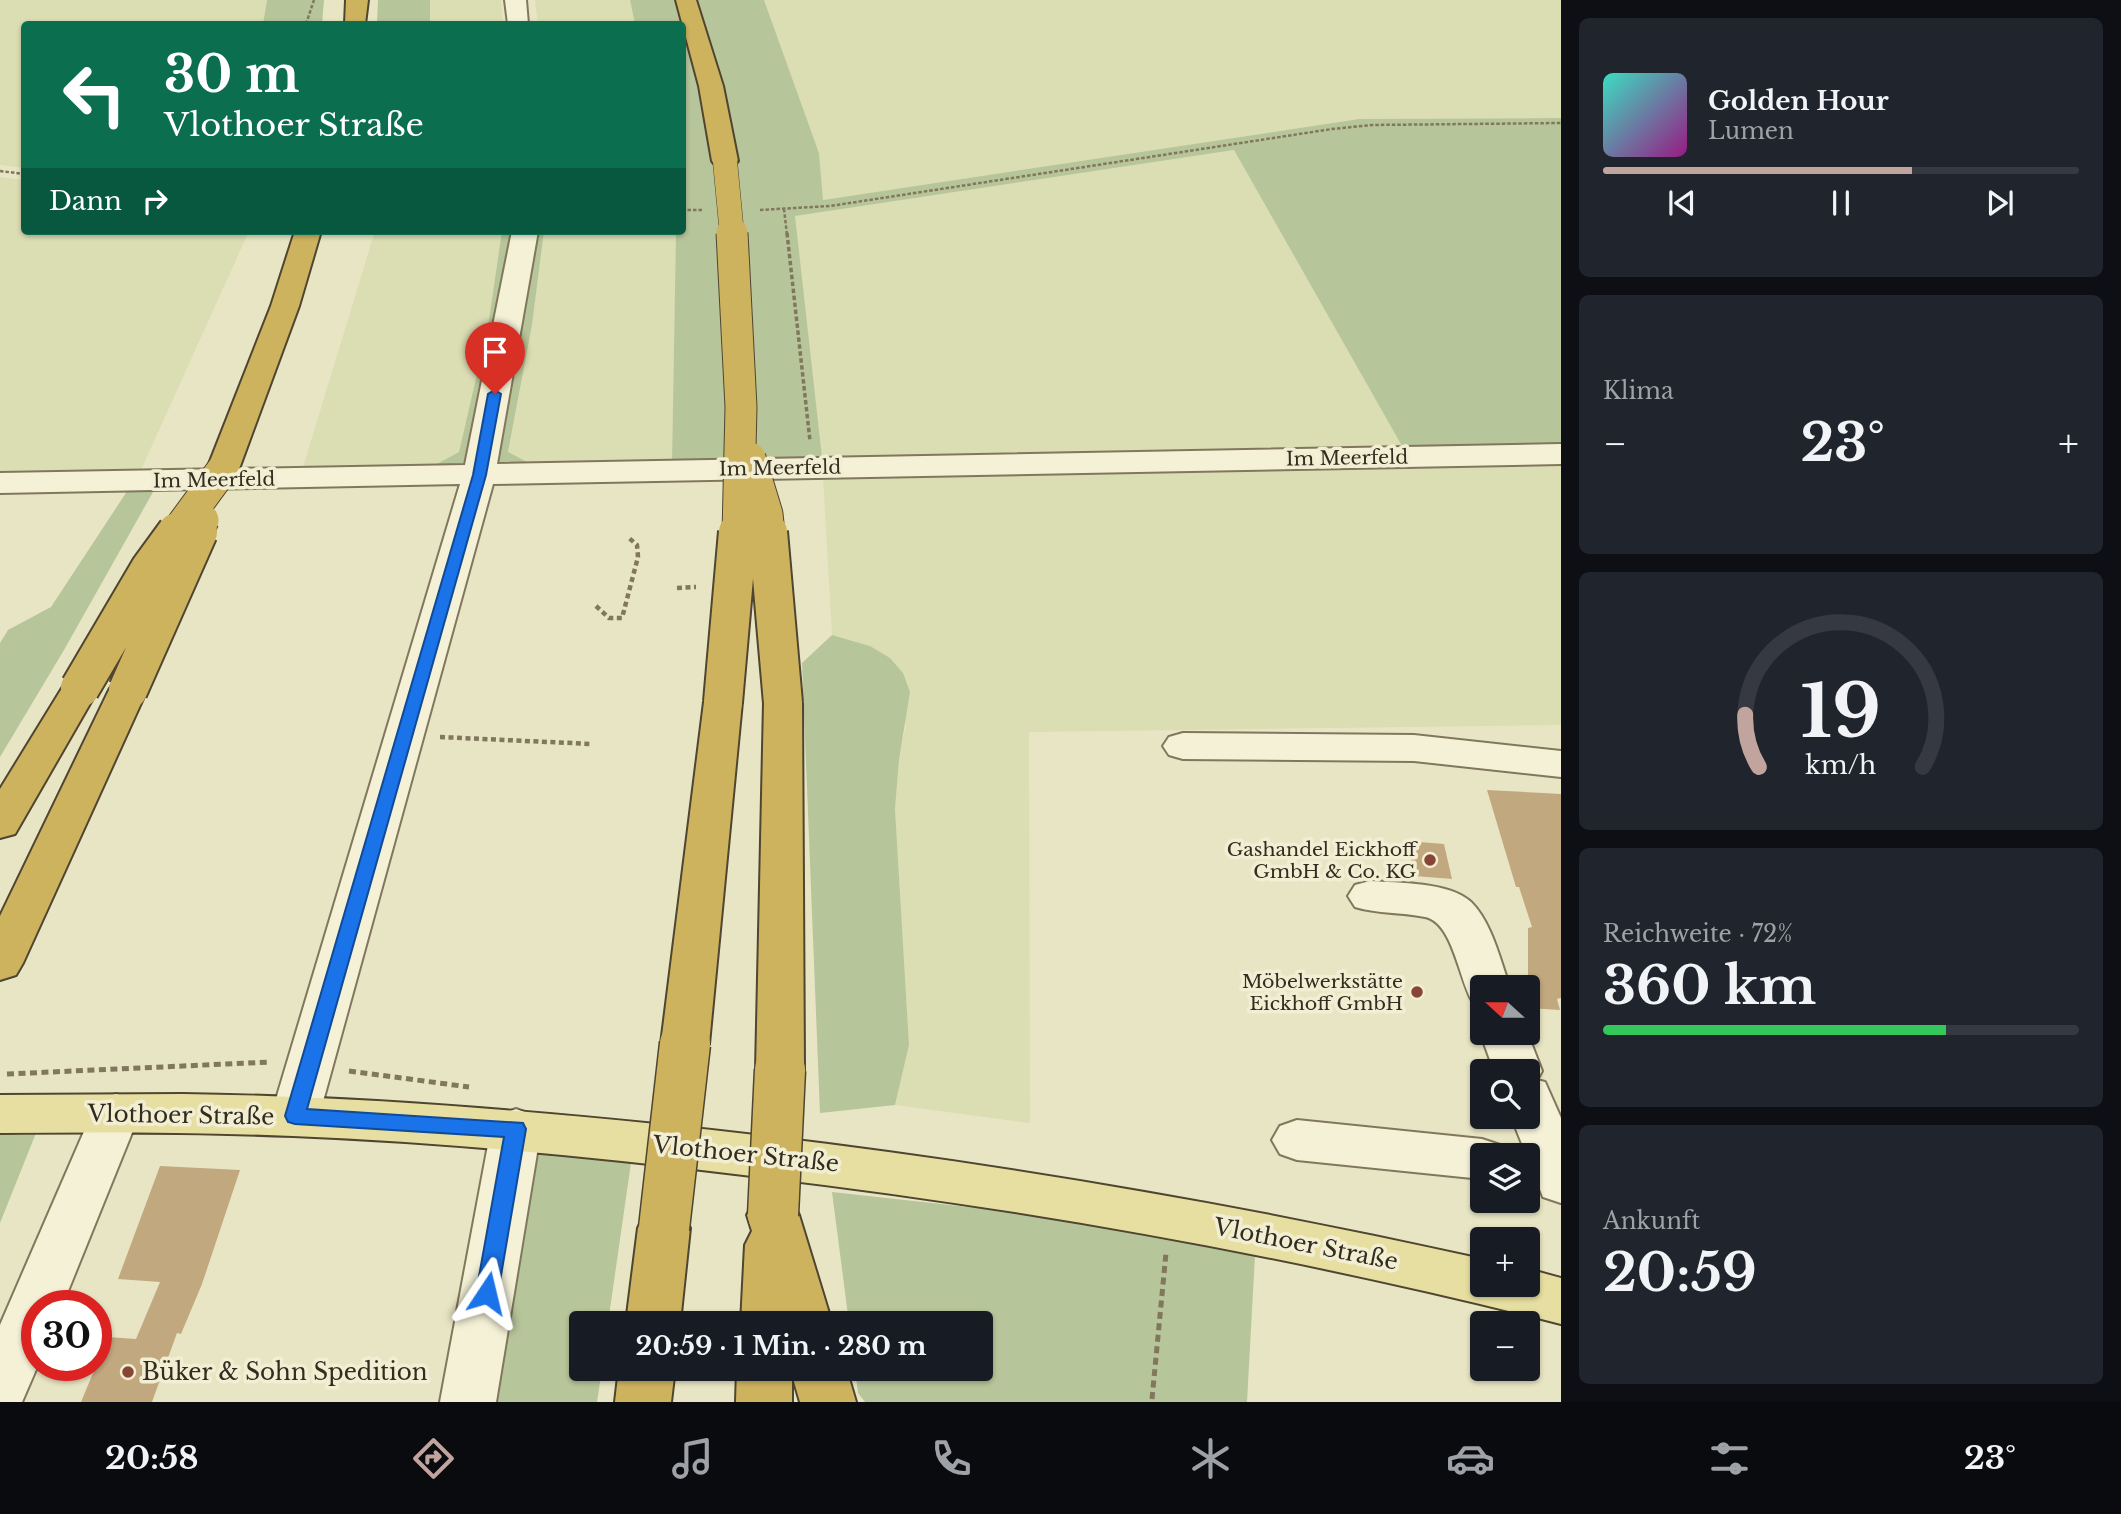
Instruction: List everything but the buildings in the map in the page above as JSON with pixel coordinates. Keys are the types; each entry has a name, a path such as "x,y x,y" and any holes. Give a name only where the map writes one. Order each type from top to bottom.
{"highway":[{"path":"355,21 357,0"},
{"path":"654,1311 723,702 737,553 741,429 735,255 725,161 711,86 686,0"},
{"path":"0,962 183,570 285,306 307,235"},
{"path":"741,429 767,514 783,703 780,1070 769,1311"},
{"path":"0,824 150,569 223,469"},
{"path":"773,1215 801,1311"},
{"path":"643,1402 645,1381"},
{"path":"764,1402 765,1381"},
{"path":"822,1381 828,1402"}],"main road":[{"name":"Vlothoer Straße","path":"0,1114 295,1116 516,1129 844,1165 1177,1219 1367,1255 1470,1279"},
{"path":"1540,1296 1561,1301"}],"street":[{"path":"516,0 518,21"},
{"path":"295,1116 479,475 524,235"},
{"name":"Im Meerfeld","path":"0,483 1561,454"},
{"path":"1183,746 1414,748 1561,764"},
{"path":"1370,896 1430,903 1452,910 1458,917 1482,975"},
{"path":"0,1389 116,1113"},
{"path":"468,1402 516,1129"},
{"path":"1537,1129 1548,1170"},
{"path":"1297,1140 1470,1158"}],"path":[{"path":"307,21 314,0"},
{"path":"749,210 830,206 1332,129 1372,125 1561,123"},
{"path":"0,171 21,174"},
{"path":"784,209 813,467"},
{"path":"686,210 710,210"},
{"path":"596,606 609,618 622,618 638,557 637,545 629,538"},
{"path":"404,735 592,744"},
{"path":"1152,1399 1166,1252 1177,1219"}],"green space":[{"path":"0,0 267,0 264,21 21,21 21,168 0,165"},
{"path":"267,0 324,0 322,21 264,21"},
{"path":"378,0 430,0 430,21 377,21"},
{"path":"430,0 501,0 503,21 430,21"},
{"path":"535,0 630,0 634,21 538,21"},
{"path":"630,0 764,0 819,153 823,200 1359,119 1561,118 1561,461 823,475 821,457 672,461 676,235 686,235 686,21 634,21","holes":["1234,150 1402,446 822,457 795,216"]},
{"path":"764,0 1561,0 1561,118 1359,119 823,200 819,153"},
{"path":"1234,150 1402,446 822,457 794,216"},
{"path":"0,177 21,180 21,235 247,235 141,470 0,473"},
{"path":"374,235 501,235 489,327 459,452 435,465 303,467"},
{"path":"501,235 543,235 532,325 508,452 529,463 435,465 459,452 488,327"},
{"path":"543,235 676,235 672,461 529,463 508,453 532,325"},
{"path":"1561,461 1561,725 1029,732 1030,1123 895,1105 909,1045 895,809 899,760 906,724 870,646 832,635 823,476"},
{"path":"166,469 0,757 0,643 8,630 51,607 141,470"},
{"path":"832,635 870,646 890,658 903,673 910,692 899,760 895,809 909,1045 895,1105 820,1113 802,663"},
{"path":"50,1098 0,1223 0,1099"},
{"path":"531,1119 635,1135 610,1311 569,1311 569,1381 600,1381 597,1402 481,1402"},
{"path":"832,1192 1032,1214 1255,1255 1247,1402 865,1402 858,1393 856,1381 993,1381 993,1311 847,1311"}],"place":[{"name":"Gashandel Eickhoff GmbH & Co. KG","path":"1430,860"},
{"name":"Möbelwerkstätte Eickhoff GmbH","path":"1417,992"},
{"name":"Büker & Sohn Spedition","path":"128,1372"}],"route":[{"path":"487,1293 516,1129 295,1116 479,475 495,394"}]}
